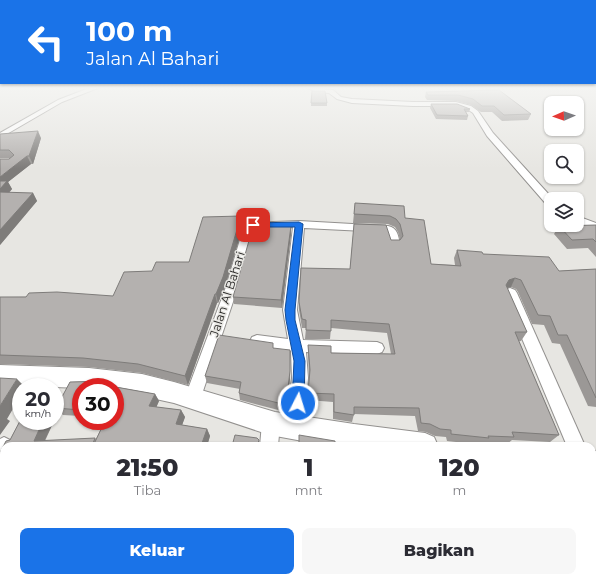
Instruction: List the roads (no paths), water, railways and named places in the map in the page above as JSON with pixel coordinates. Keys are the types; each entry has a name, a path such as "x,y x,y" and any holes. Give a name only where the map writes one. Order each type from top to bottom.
{"main road":[{"path":"0,375 22,378"},
{"path":"64,381 109,380 135,384 193,397 227,410 270,434 296,428 357,439 386,442"}],"street":[{"path":"0,136 36,115"},
{"path":"478,115 490,134 544,195"},
{"path":"584,222 596,227"},
{"path":"296,428 300,361 290,320 290,310 299,224"},
{"name":"Jalan Al Bahari","path":"193,397 232,287 249,226 299,224 388,229 391,231 394,244"},
{"path":"510,293 574,442"},
{"path":"214,335 229,337"},
{"path":"244,339 297,346 377,348"}]}
